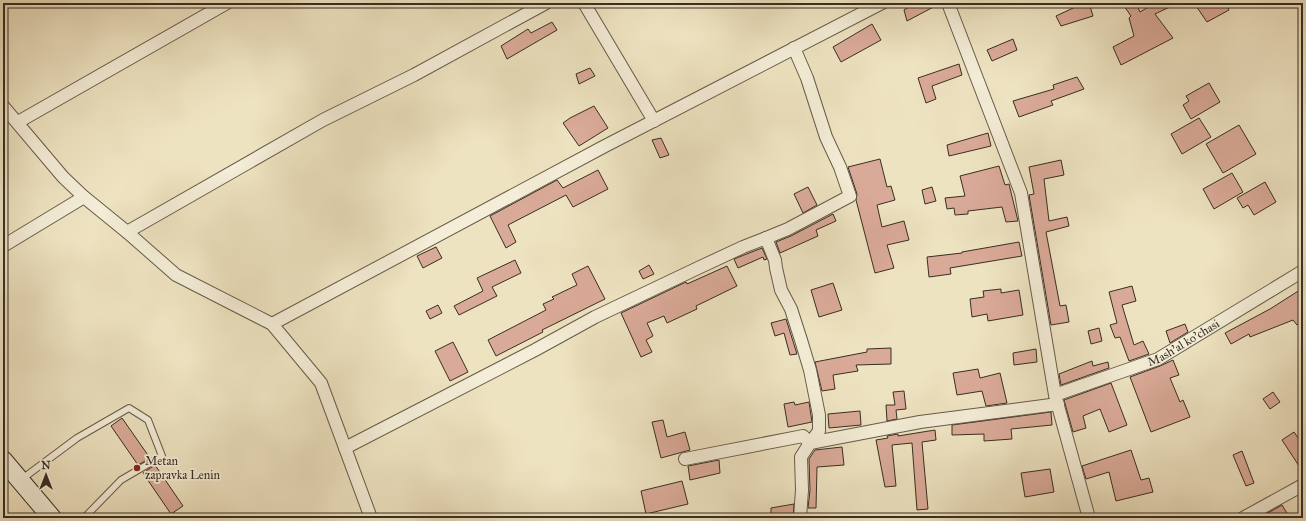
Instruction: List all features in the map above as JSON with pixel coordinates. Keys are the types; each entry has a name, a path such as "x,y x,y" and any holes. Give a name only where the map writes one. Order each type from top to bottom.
{"main road":[{"path":"3,460 52,518"}],"street":[{"path":"18,122 227,3"},
{"path":"127,232 323,120 414,75 546,3"},
{"path":"584,3 654,121"},
{"path":"272,324 654,121 882,3"},
{"path":"948,3 1021,193 1056,400 1089,518"},
{"path":"345,448 595,317 717,259 788,229 850,196 840,167 826,137 807,78 794,48"},
{"path":"3,106 63,177 84,197 176,275 272,324 321,383 371,518"},
{"path":"3,246 84,197"},
{"path":"766,238 775,260 781,290 791,309 802,340 819,415 819,431 801,457 802,490 800,518"},
{"name":"Mash'al ko'chasi","path":"810,443 920,422 1056,400 1158,359 1303,271"},
{"path":"685,459 803,436 810,443"},
{"path":"1243,518 1303,486"}],"lane":[{"path":"21,481 77,438 129,408 148,420 162,456 121,480 84,518"}],"building":[{"path":"915,3 941,3 907,21 904,10"},
{"path":"1084,3 1089,3 1093,16 1061,26 1056,16"},
{"path":"1122,3 1136,3 1140,12 1155,3 1178,3 1155,14 1173,38 1121,65 1113,47 1134,36 1129,18 1131,16"},
{"path":"1194,3 1226,3 1229,10 1207,22"},
{"path":"552,22 557,30 507,59 501,46 528,29 531,33"},
{"path":"872,24 881,40 841,62 833,47"},
{"path":"1013,39 1017,50 992,61 987,50"},
{"path":"959,64 962,75 932,86 936,99 926,103 918,78"},
{"path":"590,68 595,76 579,84 576,74"},
{"path":"1077,77 1084,89 1051,101 1053,105 1019,117 1013,101 1054,89 1053,85"},
{"path":"1209,83 1220,102 1191,119 1183,105 1189,101 1186,96"},
{"path":"594,106 608,128 579,146 563,123"},
{"path":"1199,118 1211,137 1182,154 1171,134"},
{"path":"1239,125 1256,154 1223,173 1206,144"},
{"path":"988,133 991,146 949,156 947,145"},
{"path":"661,138 669,155 660,158 652,140"},
{"path":"880,159 887,187 891,186 895,200 877,205 882,227 904,221 909,240 887,245 894,268 875,273 856,200 857,194 848,167"},
{"path":"1061,160 1064,175 1044,179 1049,221 1067,217 1069,226 1046,232 1060,306 1066,305 1069,322 1051,325 1029,195 1034,194 1029,167"},
{"path":"999,166 1005,185 1009,184 1018,221 1006,222 1002,207 968,211 968,214 955,215 954,208 947,209 945,198 965,196 960,176"},
{"path":"598,170 608,189 573,207 566,195 508,225 516,242 506,248 490,216 557,180 563,188"},
{"path":"1232,173 1243,192 1214,209 1203,189"},
{"path":"1265,182 1276,202 1254,215 1248,205 1243,208 1237,198"},
{"path":"808,187 817,205 803,213 794,194"},
{"path":"932,187 936,201 925,204 922,190"},
{"path":"833,214 836,221 816,230 818,236 780,253 776,242 791,236"},
{"path":"1019,242 1022,256 950,268 951,274 929,277 927,257 962,253"},
{"path":"436,247 442,258 423,268 417,256"},
{"path":"762,248 767,259 764,260 763,257 738,268 734,259"},
{"path":"515,260 521,273 492,287 497,296 459,315 454,306 483,291 477,278"},
{"path":"649,265 654,274 643,279 639,271"},
{"path":"588,266 605,299 542,330 543,332 496,356 488,340 546,310 543,304 554,299 552,297 577,285 572,274"},
{"path":"727,266 737,286 696,306 697,309 667,323 664,316 647,323 653,336 646,340 652,352 641,357 621,313 686,282 687,284"},
{"path":"833,283 842,310 819,317 811,290"},
{"path":"1132,286 1136,301 1122,305 1134,345 1143,341 1149,354 1129,361 1120,337 1115,338 1110,325 1117,323 1109,292"},
{"path":"1303,288 1303,321 1297,325 1293,320 1250,337 1249,334 1231,344 1225,333 1270,309"},
{"path":"1001,289 1001,293 1019,290 1023,315 988,321 987,314 972,317 970,299 984,297 983,291"},
{"path":"438,305 442,313 430,319 426,311"},
{"path":"786,319 797,354 790,355 784,333 775,336 771,323"},
{"path":"1185,324 1188,332 1170,343 1166,331"},
{"path":"1099,328 1102,341 1091,344 1088,331"},
{"path":"453,342 468,372 450,381 435,351"},
{"path":"891,348 891,364 856,365 858,371 833,375 835,389 822,391 815,362 867,352 867,349"},
{"path":"1036,349 1037,362 1014,365 1013,353"},
{"path":"1173,360 1179,375 1170,378 1180,402 1183,400 1190,417 1151,432 1130,377"},
{"path":"1092,361 1093,366 1108,362 1109,368 1061,385 1059,374"},
{"path":"978,369 980,378 1000,373 1007,403 986,406 982,391 957,395 953,373"},
{"path":"1111,383 1127,425 1109,432 1100,409 1083,416 1086,428 1073,432 1064,400"},
{"path":"904,391 906,409 896,410 897,419 887,421 886,405 895,405 893,392"},
{"path":"1273,392 1280,402 1270,409 1263,399"},
{"path":"794,402 795,405 809,402 812,422 788,427 784,404"},
{"path":"860,411 861,425 829,428 828,414"},
{"path":"1051,412 1052,425 1011,429 1012,439 984,441 984,434 952,435 952,425"},
{"path":"122,418 150,458 138,465 111,426"},
{"path":"663,420 667,437 685,432 690,450 661,458 652,422"},
{"path":"935,430 936,440 922,442 928,509 917,510 912,443 892,445 896,486 885,487 876,440 888,438 887,436 898,434 898,436"},
{"path":"1294,432 1303,445 1303,472 1282,440"},
{"path":"842,447 844,465 817,467 816,508 808,508 810,490 809,459 815,450"},
{"path":"1131,450 1141,480 1149,478 1153,492 1116,501 1109,472 1086,479 1082,466"},
{"path":"1242,451 1254,483 1246,486 1233,455"},
{"path":"719,460 720,473 690,480 688,466"},
{"path":"155,465 183,506 171,514 143,473"},
{"path":"1050,469 1054,492 1025,497 1021,473"},
{"path":"682,481 688,504 646,514 641,491"},
{"path":"794,504 793,518 771,518 771,508"},
{"path":"1282,505 1290,518 1259,518"}],"place":[{"name":"Metan zapravka Lenin","path":"137,468"}]}
